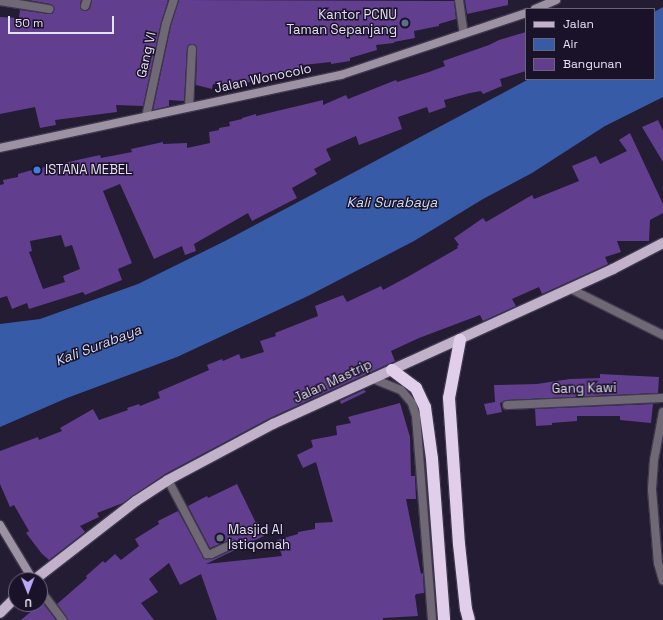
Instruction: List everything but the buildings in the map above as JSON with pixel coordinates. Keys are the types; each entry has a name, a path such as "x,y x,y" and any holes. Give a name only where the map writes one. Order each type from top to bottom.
{"highway":[{"path":"460,340 449,398 459,544 469,620"},
{"path":"392,370 416,388 425,407 432,458 444,620"}],"main road":[{"path":"537,8 556,0"},
{"name":"Jalan Wonocolo","path":"0,148 341,75 525,13"},
{"name":"Jalan Mastrip","path":"43,572 136,500 168,480 273,424 370,378 460,340 571,289 663,243"},
{"path":"0,525 28,572"},
{"path":"0,613 8,605"}],"street":[{"name":"Gang VI","path":"146,117 166,24 174,0"},
{"path":"459,0 464,34"},
{"path":"0,1 49,9"},
{"path":"189,107 192,49"},
{"path":"571,289 663,335"},
{"path":"370,378 402,390 412,403 414,410 432,620"},
{"name":"Gang Kawi","path":"506,405 663,398"},
{"path":"663,412 654,460 652,490 658,563 663,580"},
{"path":"168,480 207,554 211,554 232,544"},
{"path":"48,600 63,620"}],"water":[{"name":"Kali Surabaya","path":"663,7 663,97 605,126 532,173 483,199 414,241 308,296 177,357 67,398 0,427 0,324 40,319 138,284 225,241 527,80 655,80 655,11"}],"place":[{"name":"Kantor PCNU Taman Sepanjang","path":"405,23"},
{"name":"ISTANA MEBEL","path":"37,170"},
{"name":"Masjid Al Istiqomah","path":"220,538"}]}
